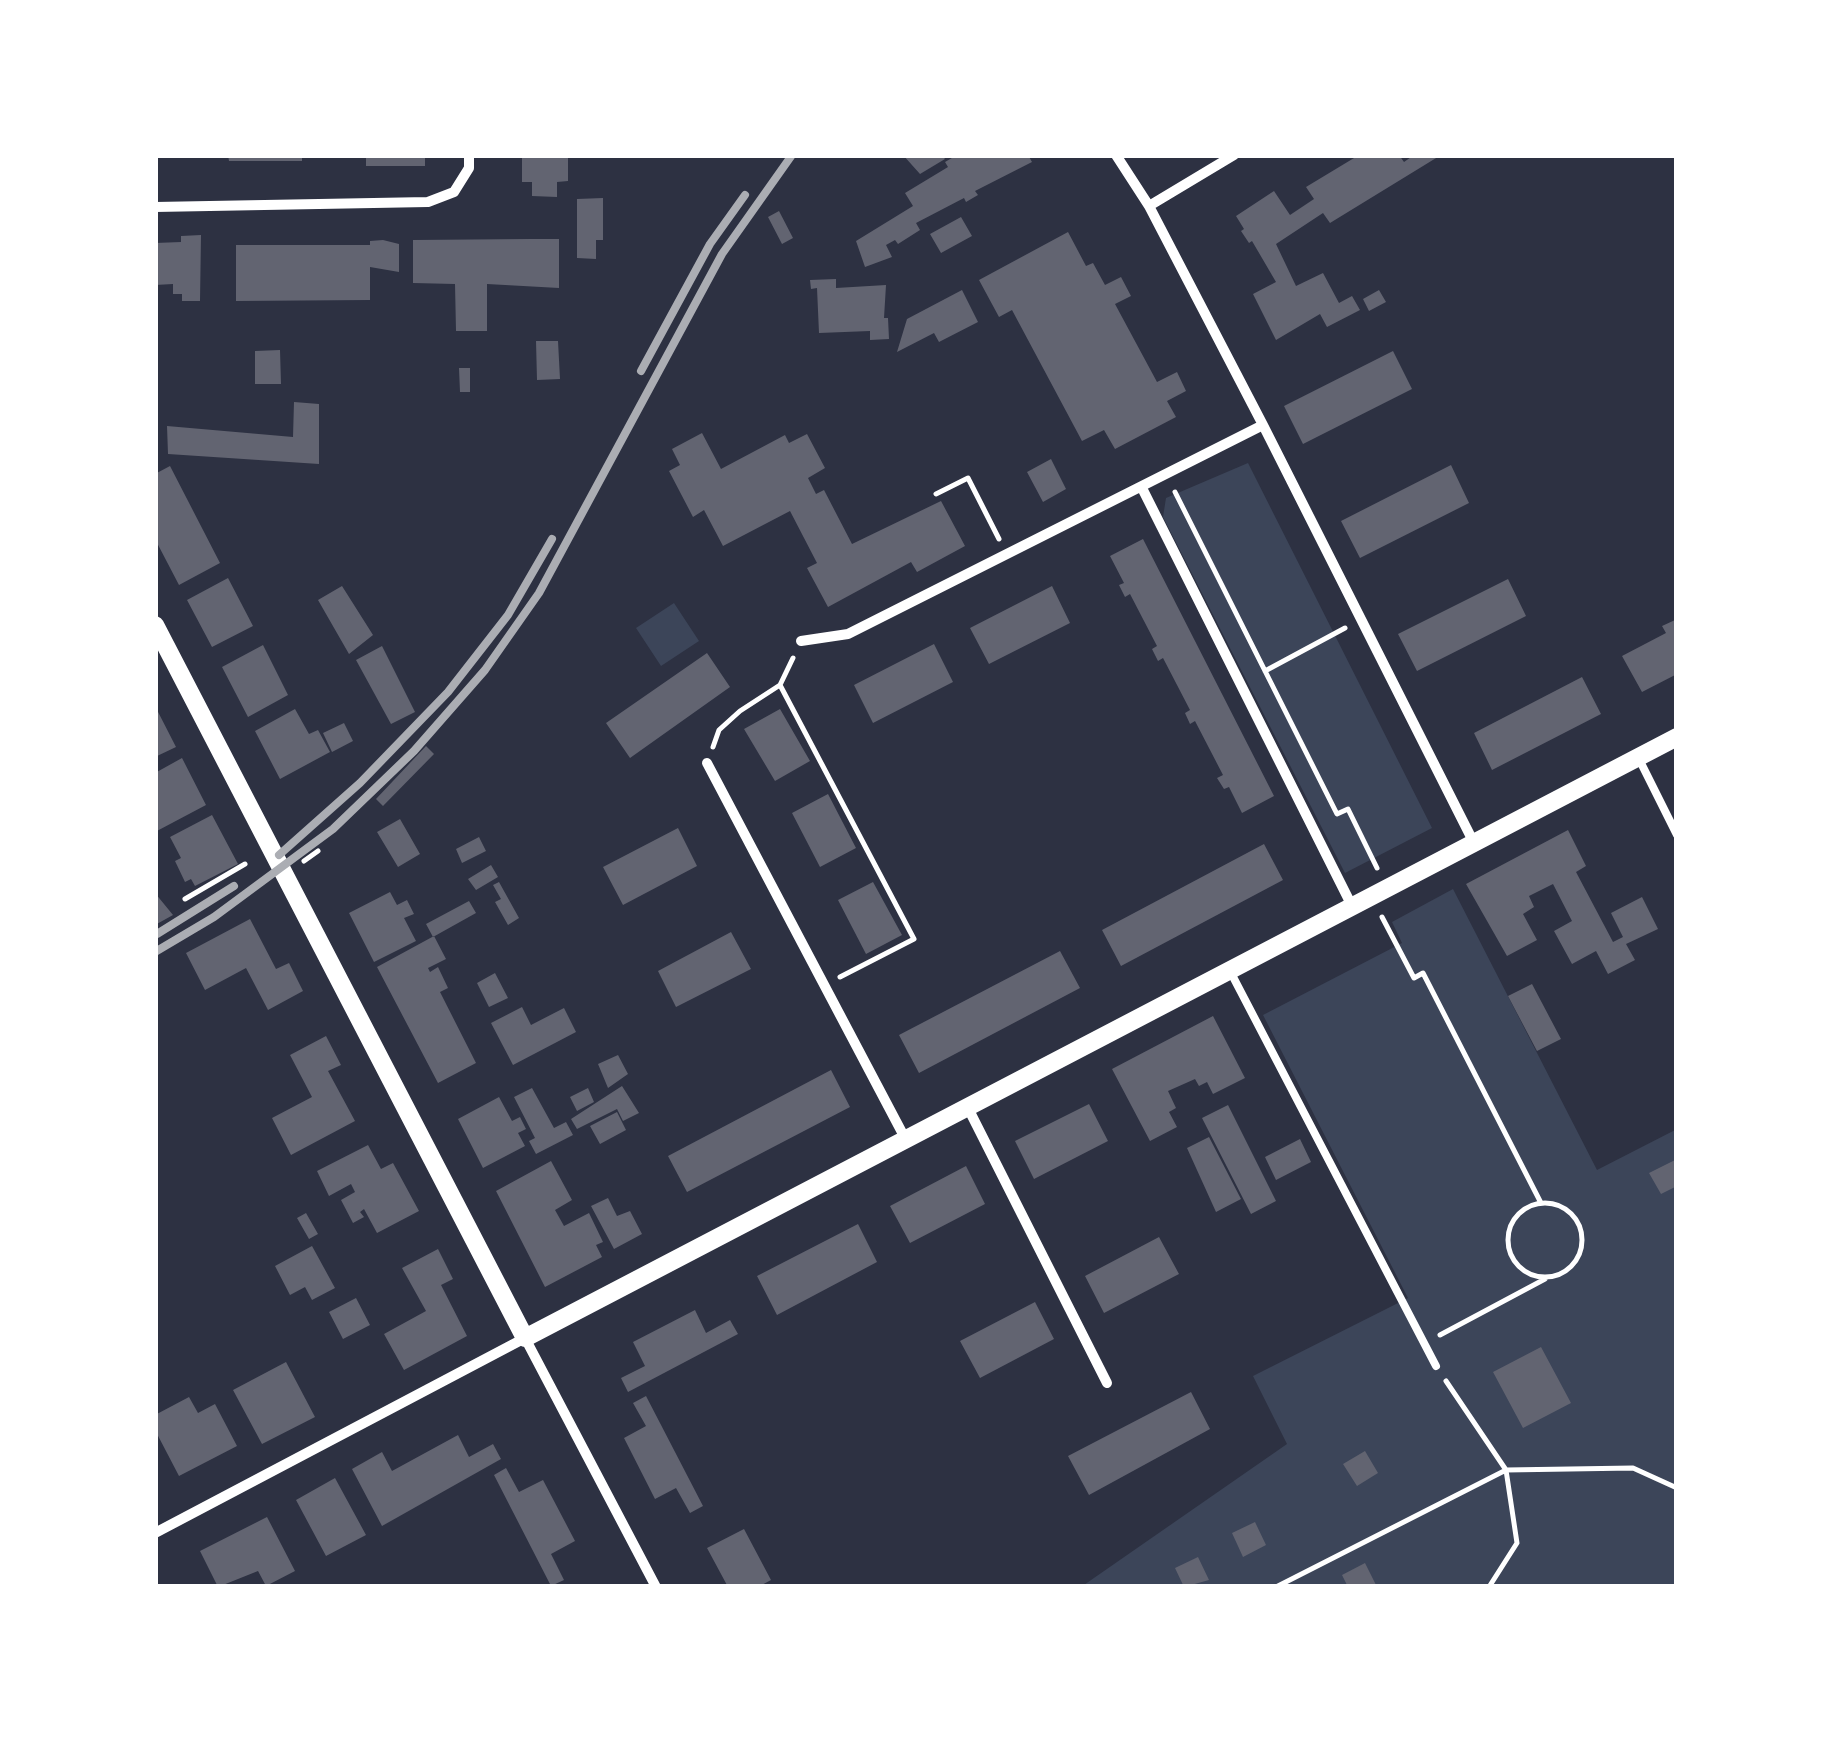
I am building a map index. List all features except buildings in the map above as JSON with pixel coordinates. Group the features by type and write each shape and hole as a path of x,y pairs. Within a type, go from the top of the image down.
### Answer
{"street":[{"path":"155,208 428,202 454,192 464,180 469,155"},
{"path":"1116,155 1149,206 1474,843"},
{"path":"1149,206 1234,155"},
{"path":"801,641 848,634 1262,426"},
{"path":"1142,488 1352,906"},
{"path":"155,624 656,1587"},
{"path":"155,1533 1677,737"},
{"path":"707,764 906,1140"},
{"path":"968,1108 1107,1382"}],"lane":[{"path":"1639,757 1677,835"},
{"path":"1230,971 1436,1366"}],"path":[{"path":"1167,476 1338,814 1348,809 1414,978 1423,973 1541,1203"},
{"path":"936,494 968,478 1007,555"},
{"path":"1266,671 1361,620"},
{"path":"707,764 719,730 780,685 801,641"},
{"path":"780,685 914,940 824,984"},
{"path":"185,899 245,864"},
{"path":"1424,1344 1572,1266 1579,1256 1582,1232 1570,1211 1541,1203 1516,1216 1507,1238 1515,1262 1524,1272 1548,1278"},
{"path":"1436,1366 1506,1470 1517,1543 1489,1587"},
{"path":"1276,1587 1506,1470 1633,1468 1677,1488"}],"shaded area":[{"path":"1248,463 1432,828 1345,873 1163,517 1166,498"},
{"path":"674,603 699,641 661,666 636,628"},
{"path":"1453,889 1597,1170 1677,1129 1677,1587 1081,1587 1287,1444 1253,1376 1408,1298 1263,1015 1402,943 1392,922"}],"railway":[{"path":"155,952 214,917 333,829 414,751 485,670 539,593 722,254 792,155"},
{"path":"641,371 710,244 745,195"},
{"path":"279,855 360,783 448,692 508,615 552,539"},
{"path":"157,934 234,886"}]}
